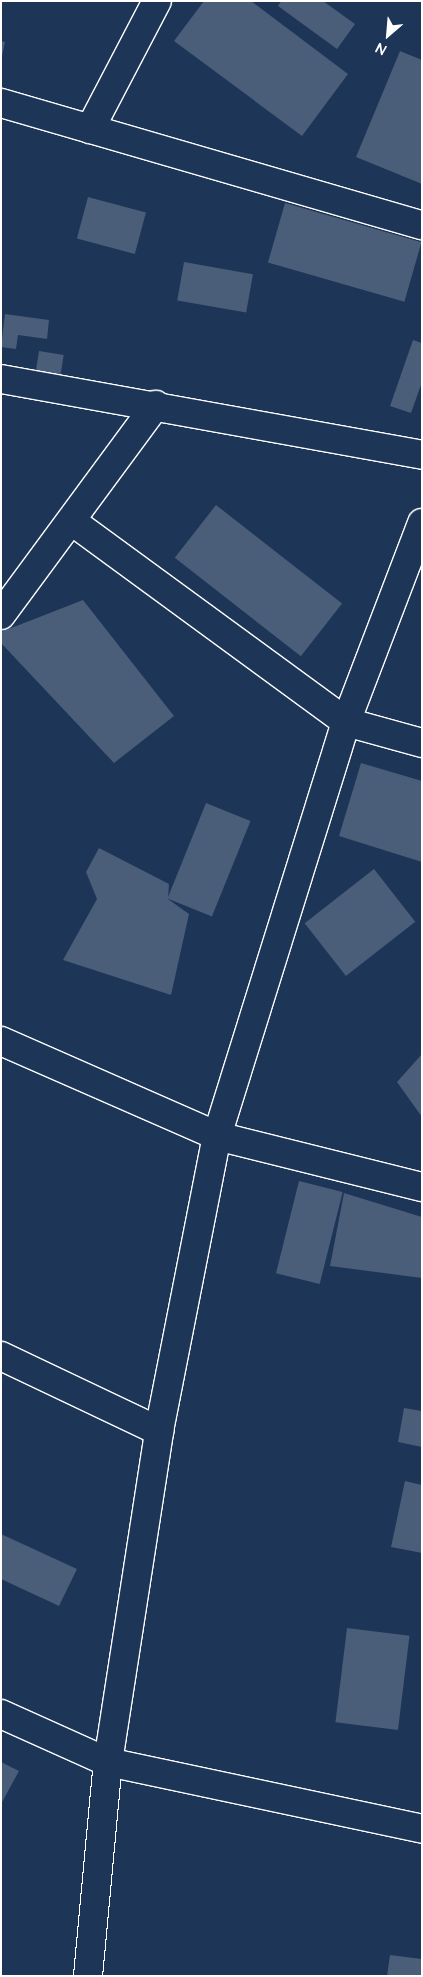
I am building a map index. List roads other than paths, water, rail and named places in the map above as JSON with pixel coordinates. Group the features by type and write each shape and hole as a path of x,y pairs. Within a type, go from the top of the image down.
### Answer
{"street":[{"path":"90,129 157,1"},
{"path":"1,103 422,225"},
{"path":"1,379 156,405 422,455"},
{"path":"1,615 74,522 156,405"},
{"path":"74,522 346,722 422,744"},
{"path":"88,1976 108,1762 159,1431 217,1136 346,722 422,522"},
{"path":"1,1041 217,1136 422,1187"},
{"path":"1,1356 159,1431"},
{"path":"1,1714 108,1762 422,1829"}]}
